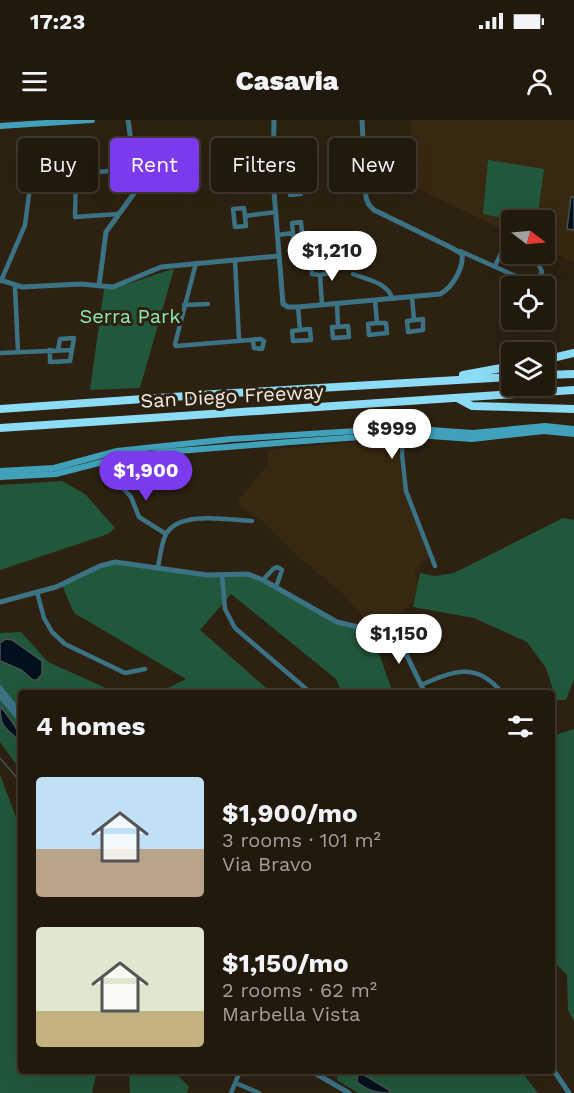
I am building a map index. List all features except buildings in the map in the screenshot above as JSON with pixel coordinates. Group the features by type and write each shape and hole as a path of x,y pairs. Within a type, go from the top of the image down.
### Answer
{"highway":[{"path":"555,357 574,353"},
{"path":"432,381 501,368"},
{"path":"555,375 574,374"},
{"name":"San Diego Freeway","path":"0,409 215,393 501,378"},
{"name":"San Diego Freeway","path":"0,428 574,390"},
{"path":"457,399 472,406 574,409"}],"main road":[{"path":"0,126 92,120"},
{"path":"0,471 68,466 107,453 231,439 403,431 460,439 545,426 574,429"},
{"path":"0,477 56,474 118,459 165,452 403,431"},
{"path":"483,436 553,431 574,434"}],"street":[{"path":"99,286 106,232 135,192 137,184 128,120"},
{"path":"274,120 274,138"},
{"path":"362,120 366,198 369,205 380,213 520,278 539,277 542,272 537,264"},
{"path":"300,174 301,194 290,195 290,186 289,175 300,174"},
{"path":"29,192 25,225 1,280 15,286 80,284 113,287 161,267 278,256"},
{"path":"76,192 75,217 117,214"},
{"path":"274,192 281,300 285,306 298,307 437,295 447,290 462,262 462,254 459,251"},
{"path":"244,208 245,216 246,226 235,227 234,209 244,208"},
{"path":"245,216 276,212"},
{"path":"302,222 303,242 293,242 292,233 292,223 302,222"},
{"path":"277,235 292,233"},
{"path":"495,266 501,253"},
{"path":"235,260 239,340"},
{"path":"313,262 330,264 330,272 320,274 312,274 313,262"},
{"path":"196,263 175,345 255,339"},
{"path":"320,274 322,305"},
{"path":"353,274 386,287 391,292 392,299"},
{"path":"15,286 18,352"},
{"path":"412,297 414,320"},
{"path":"375,300 377,323"},
{"path":"337,303 338,327"},
{"path":"184,305 208,304"},
{"path":"298,307 300,330"},
{"path":"423,319 423,330 408,332 407,321 414,320 423,319"},
{"path":"377,323 386,323 387,333 369,334 369,324 377,323"},
{"path":"310,329 311,340 292,341 292,331 300,330 310,329"},
{"path":"50,350 50,362 70,361 74,338 60,339 58,350"},
{"path":"0,353 72,350"},
{"path":"403,431 402,455 406,491 435,566"},
{"path":"116,480 131,497 139,517 166,534"},
{"path":"158,567 166,534 177,523 188,519 252,521"},
{"path":"0,602 62,585 111,562 207,575 243,573 263,580 337,622 379,632 392,638 404,650 424,690"},
{"path":"263,580 273,568 278,567 282,570 282,574 276,587"},
{"path":"222,575 225,609 232,624 239,633 307,690"},
{"path":"37,592 44,618 52,632 65,644 125,673 145,669"},
{"path":"421,685 446,674 467,671 484,676 500,690"},
{"path":"0,688 18,710"},
{"path":"0,696 18,718"},
{"path":"555,1072 569,1093"},
{"path":"231,1093 239,1074"},
{"path":"316,1074 349,1093"},
{"path":"237,1083 259,1093"}],"shaded area":[{"path":"410,120 574,120 574,263 555,254 555,210 501,210 501,229 416,188 416,138 411,138"},
{"path":"391,438 398,441 400,471 407,499 429,558 420,563 421,566 414,572 420,582 416,600 402,612 379,621 372,627 344,595 291,550 264,522 239,506 239,499 268,465 268,450"}],"green space":[{"path":"488,160 544,169 538,210 501,210 501,218 483,214"},
{"name":"Serra Park","path":"174,269 140,388 90,390 104,289"},
{"path":"62,481 85,494 115,528 108,534 0,570 0,485"},
{"path":"563,518 574,520 574,679 566,700 556,700 555,690 553,690 546,668 527,642 474,618 413,607 420,573 435,576 454,573"},
{"path":"106,563 207,575 252,575 337,622 375,631 373,637 392,690 341,690 336,679 231,594 200,630 269,690 164,690 186,679 74,613 62,585"},
{"path":"21,632 48,662 110,690 18,690 18,767 0,742 0,633"},
{"path":"574,729 574,1022 568,1010 567,975 555,963 555,735"},
{"path":"0,775 18,822 18,1074 96,1074 92,1093 0,1093"},
{"path":"129,1074 177,1074 189,1087 187,1093 130,1093"},
{"path":"338,1074 523,1074 538,1093 358,1093 337,1080"}],"water":[{"path":"571,197 574,197 574,230 567,229"},
{"path":"6,639 12,640 42,661 42,674 37,680 33,680 21,670 0,661 0,643"},
{"path":"0,706 15,726 18,739 3,725"},
{"path":"363,1074 391,1093 365,1088 357,1082 358,1075"}],"waterway":[{"path":"0,758 18,779"}]}
